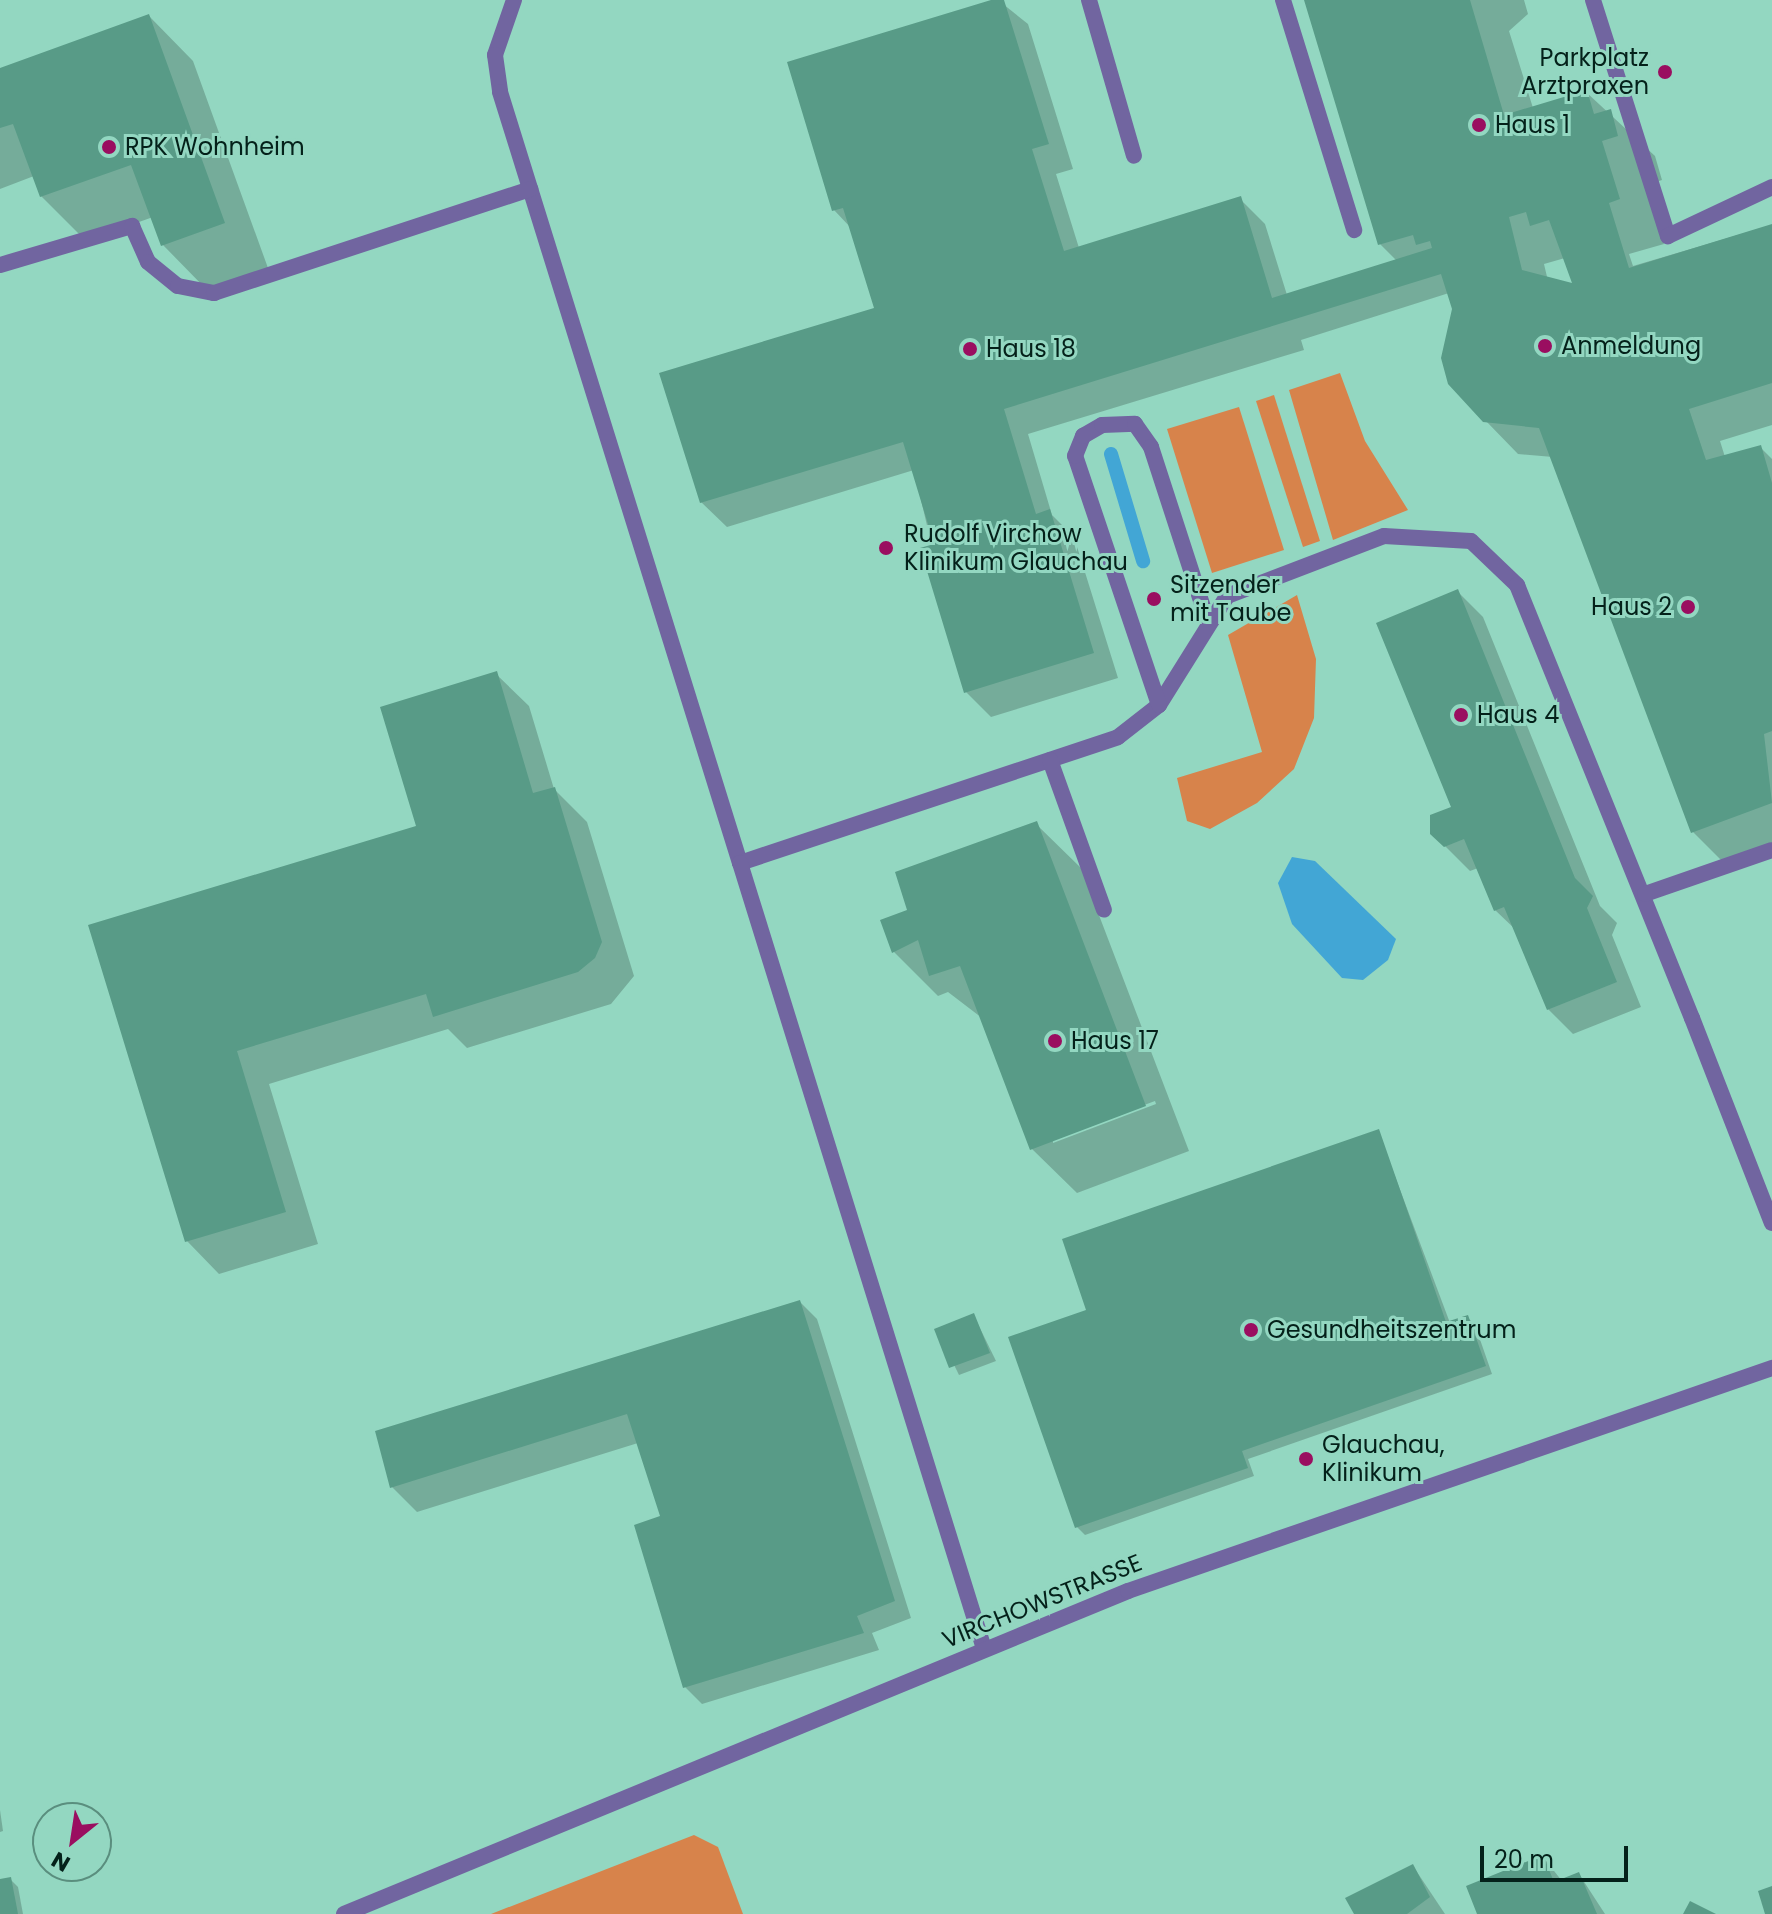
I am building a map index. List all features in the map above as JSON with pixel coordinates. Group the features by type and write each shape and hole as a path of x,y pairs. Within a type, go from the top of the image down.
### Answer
{"street":[{"path":"514,0 495,55 530,189 984,1649"},
{"path":"1089,0 1134,156"},
{"path":"1283,0 1354,230"},
{"path":"1593,0 1668,236 1772,187"},
{"path":"0,265 132,226 148,262 178,286 214,293 530,189"},
{"path":"1159,705 1075,456 1083,436 1102,425 1135,424 1151,447 1207,619"},
{"path":"740,863 1118,737 1159,705 1207,619 1227,596 1384,536 1471,541 1517,585 1645,894 1772,1223"},
{"path":"1050,760 1104,910"},
{"path":"1645,894 1772,850"},
{"name":"VIRCHOWSTRASSE","path":"344,1914 1128,1591 1772,1368"}],"shaded area":[{"path":"1340,373 1365,441 1408,510 1333,540 1289,390"},
{"path":"1274,395 1320,541 1303,547 1256,401"},
{"path":"1239,407 1284,550 1212,573 1167,429"},
{"path":"1297,595 1316,659 1314,718 1294,769 1257,803 1210,829 1187,821 1177,778 1262,752 1228,635"},
{"path":"694,1835 718,1847 743,1914 491,1914"}],"water":[{"path":"1292,857 1315,861 1396,939 1388,960 1363,980 1342,978 1292,924 1278,883"}],"building":[{"path":"991,0 1004,0 1049,144 1032,149 1064,251 1241,196 1272,298 1432,248 1430,241 1416,245 1413,235 1378,245 1304,0 1470,0 1504,115 1587,90 1594,114 1611,109 1618,136 1602,141 1620,199 1609,203 1629,268 1772,224 1772,383 1689,409 1706,460 1761,445 1772,483 1772,731 1764,734 1772,803 1691,833 1539,428 1483,422 1448,384 1441,358 1452,309 1441,274 1004,409 1036,514 1050,509 1094,653 964,693 920,548 934,544 903,442 700,503 659,373 874,308 843,208 832,211 787,62","holes":["1526,212 1530,226 1549,220 1572,283 1522,270 1509,217"]},
{"name":"RPK Wohnheim","path":"149,14 225,223 161,246 131,165 40,197 13,124 0,128 0,68"},
{"name":"Haus 4","path":"1458,589 1575,878 1593,896 1587,908 1617,982 1547,1010 1504,907 1494,911 1464,839 1444,847 1430,834 1430,815 1451,807 1376,623"},
{"path":"497,671 533,793 555,787 602,942 595,958 578,972 433,1017 426,994 237,1051 286,1212 185,1242 88,925 416,826 380,707"},
{"name":"Haus 17","path":"1037,821 1146,1106 1030,1150 960,966 929,976 918,940 892,953 880,920 907,910 895,872"},
{"name":"Gesundheitszentrum","path":"1379,1129 1446,1322 1468,1315 1486,1366 1242,1451 1248,1468 1075,1528 1008,1337 1086,1310 1062,1239"},
{"path":"800,1300 895,1601 857,1616 864,1633 683,1688 634,1525 660,1516 627,1414 390,1488 375,1431"},
{"path":"974,1313 990,1353 949,1368 934,1329"},
{"path":"1543,1855 1554,1882 1579,1872 1597,1914 1477,1914 1466,1886"},
{"path":"1413,1864 1430,1897 1407,1914 1354,1914 1345,1898"},
{"path":"11,1877 18,1914 0,1914 0,1879"},
{"path":"1772,1886 1772,1914 1765,1914 1758,1891"},
{"path":"1690,1901 1716,1914 1683,1914"}],"waterway":[{"path":"1111,454 1143,561"}],"place":[{"name":"Parkplatz Arztpraxen","path":"1665,72"},
{"name":"Haus 1","path":"1479,125"},
{"name":"RPK Wohnheim","path":"109,147"},
{"name":"Anmeldung","path":"1545,346"},
{"name":"Haus 18","path":"970,349"},
{"name":"Rudolf Virchow Klinikum Glauchau","path":"886,548"},
{"name":"Sitzender mit Taube","path":"1154,599"},
{"name":"Haus 2","path":"1688,607"},
{"name":"Haus 4","path":"1461,715"},
{"name":"Haus 17","path":"1055,1041"},
{"name":"Gesundheitszentrum","path":"1251,1330"},
{"name":"Glauchau, Klinikum","path":"1306,1459"}]}
